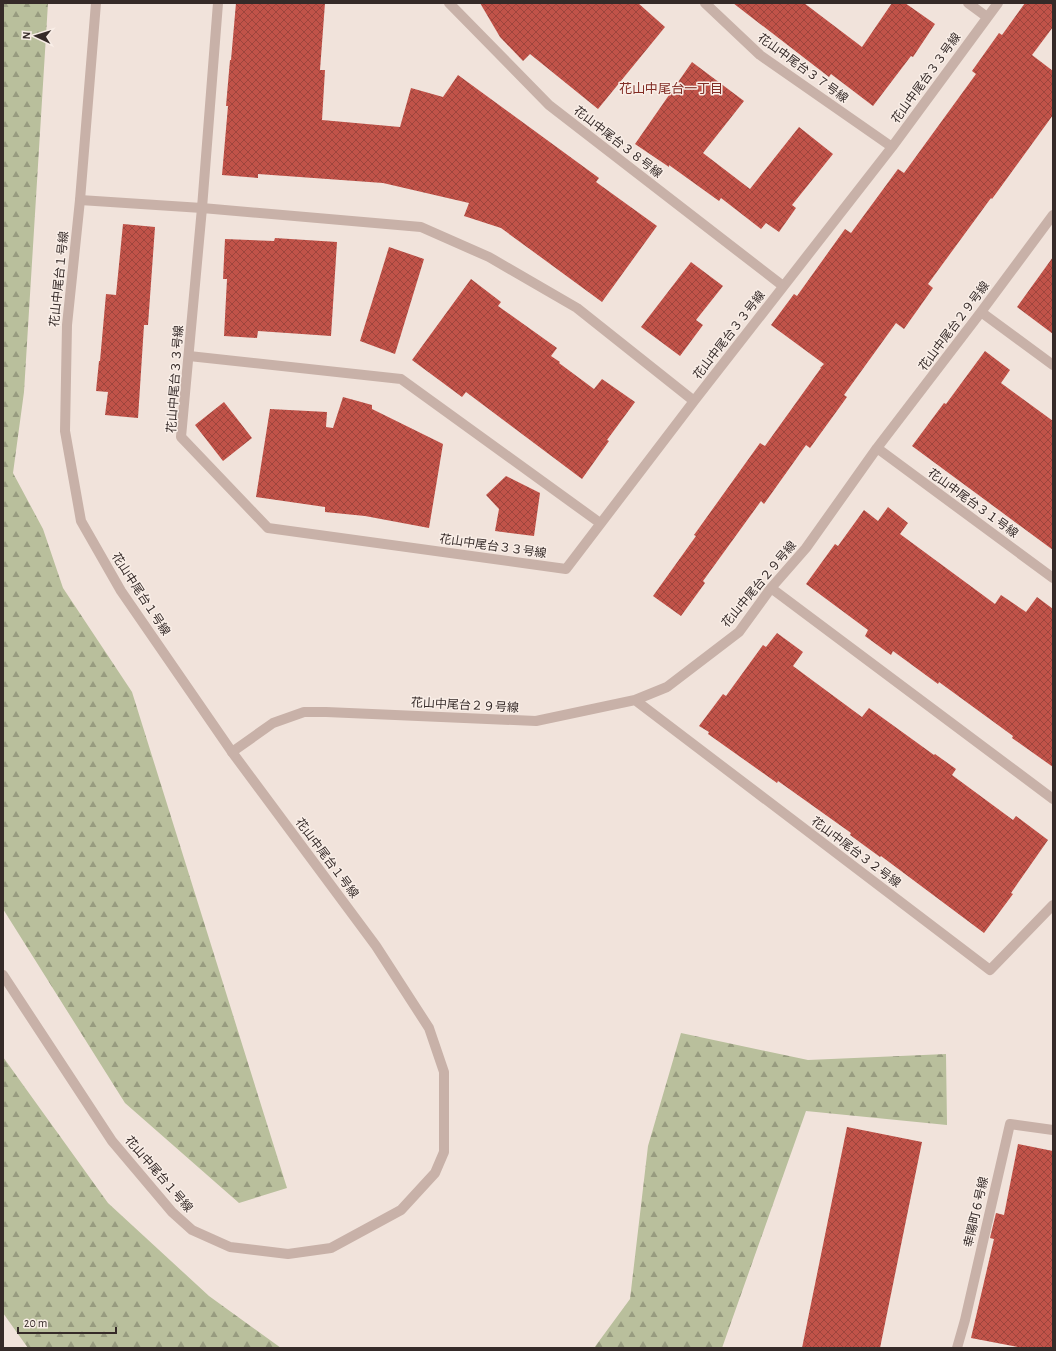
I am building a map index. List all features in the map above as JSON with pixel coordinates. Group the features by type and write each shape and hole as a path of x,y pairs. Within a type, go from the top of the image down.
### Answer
{"street":[{"name":"花山中尾台１号線","path":"3,975 112,1141 172,1212 192,1230 230,1247 288,1254 331,1248 401,1210 435,1173 444,1152 444,1072 429,1028 376,946 232,752 121,591 81,521 65,432 67,325 80,200 96,3"},
{"name":"花山中尾台３３号線","path":"218,3 182,437 268,528 566,569 694,401 892,147 998,3"},
{"name":"花山中尾台３８号線","path":"449,3 549,105 783,286"},
{"name":"花山中尾台３７号線","path":"705,3 760,55 892,147"},
{"path":"968,3 987,17"},
{"path":"80,200 202,208 421,227 489,256 577,308 694,401"},
{"name":"花山中尾台２９号線","path":"232,752 273,723 304,712 536,721 635,700 667,688 738,632 771,588 806,548 877,448 1053,215"},
{"path":"981,312 1053,365"},
{"path":"189,356 401,379 600,523"},
{"name":"花山中尾台３１号線","path":"877,448 1053,578"},
{"path":"771,588 1053,799"},
{"name":"花山中尾台３２号線","path":"635,700 990,970 1053,905"},
{"name":"幸陽町６号線","path":"957,1348 965,1320 1010,1124 1053,1130"}],"green space":[{"path":"3,3 48,3 24,392 13,473 43,529 63,588 132,692 287,1188 239,1203 125,1103 3,909"},
{"path":"681,1033 808,1060 946,1054 947,1125 806,1111 722,1348 594,1348 630,1299 648,1146"},
{"path":"3,1057 108,1203 209,1296 281,1348 28,1348 3,1313"}],"building":[{"path":"236,3 325,3 320,70 325,70 322,120 400,127 411,88 443,97 458,75 599,178 596,182 657,226 602,302 501,228 464,216 469,203 383,183 258,174 258,178 222,175 228,106 226,106"},
{"path":"480,3 638,3 665,27 598,109 530,54 523,61 500,37"},
{"path":"733,3 804,3 862,47 892,3 905,3 935,24 913,57 911,56 873,106 831,74 829,77"},
{"path":"1025,3 1053,3 1053,27 1032,55 1053,71 1053,115 928,284 933,288 904,329 896,323 844,395 847,397 810,448 806,445 764,504 761,501 703,581 705,583 681,616 653,596 696,536 694,535 760,443 765,446 824,364 771,325 794,294 797,296 845,229 851,233 898,169 904,173 976,74 972,71 999,33 1002,35"},
{"path":"692,62 744,101 703,153 750,189 799,127 833,154 792,205 796,208 779,232 766,223 761,229 721,198 719,201 669,165 669,167 635,144"},
{"path":"123,224 155,227 148,325 144,325 138,418 105,415 108,392 96,391 106,294 116,295"},
{"path":"275,238 337,242 331,336 258,331 257,338 224,336 227,279 223,279 225,239 274,241"},
{"path":"389,247 424,259 395,354 360,341"},
{"path":"1053,257 1053,334 1017,307"},
{"path":"691,262 723,286 696,320 703,325 680,356 641,327"},
{"path":"471,279 501,302 498,306 557,348 551,356 560,362 559,363 594,389 602,379 635,402 607,440 609,441 582,479 466,392 462,397 412,360"},
{"path":"985,351 1010,370 1001,383 1053,421 1053,550 912,446 944,403 946,404"},
{"path":"343,397 372,405 372,409 443,444 429,528 365,516 325,512 325,507 256,497 270,409 327,412 326,427 333,428"},
{"path":"224,402 252,438 223,461 195,425"},
{"path":"506,476 540,493 534,536 495,531 499,509 486,495"},
{"path":"888,507 908,523 900,534 995,604 1001,595 1026,612 1037,597 1053,609 1053,767 1012,738 1013,736 939,682 938,684 893,651 891,655 865,636 868,630 806,584 835,544 838,546 864,510 878,521"},
{"path":"777,633 803,652 793,666 862,717 869,708 956,769 952,775 1013,820 1016,816 1048,840 1011,893 1013,894 984,933 881,856 880,857 850,835 851,833 778,781 777,783 699,726 723,694 726,696 763,645 766,647"},
{"path":"847,1127 922,1142 880,1348 802,1348"},
{"path":"1018,1144 1053,1151 1053,1348 1023,1348 971,1338 994,1239 990,1238 996,1213 1004,1215"}],"district":[{"name":"花山中尾台一丁目","path":"671,88"}]}
